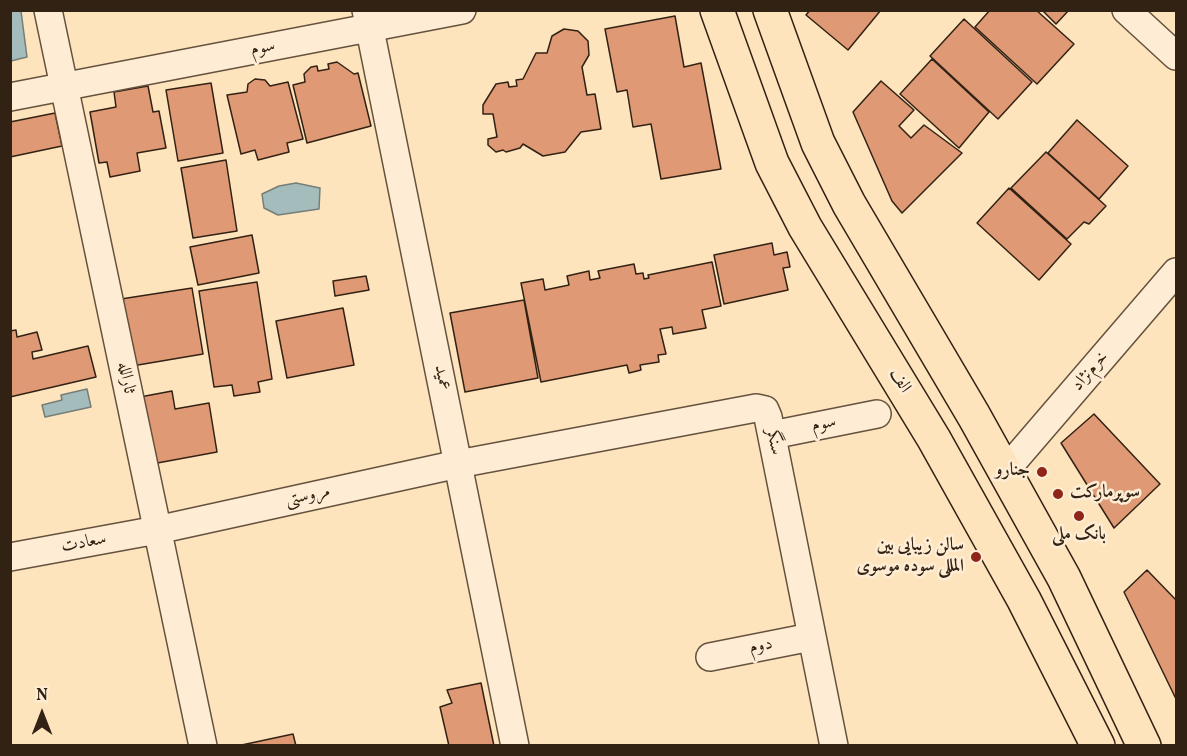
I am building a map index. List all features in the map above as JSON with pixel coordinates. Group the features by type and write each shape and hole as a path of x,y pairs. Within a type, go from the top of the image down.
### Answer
{"main road":[{"name":"الف","path":"717,10 772,163 804,227 939,449 1024,600 1098,746"},
{"path":"770,10 818,143 849,204 1005,471 1064,579 1144,746"}],"street":[{"name":"ثارالله","path":"48,10 202,746"},
{"name":"سوم","path":"10,97 368,20 462,10"},
{"path":"1126,10 1176,56"},
{"name":"عمید","path":"368,20 515,746"},
{"name":"خرم‌نژاد","path":"1005,471 1176,272"},
{"name":"سنگر","path":"458,464 756,408 765,411 772,435 834,746"},
{"name":"سوم","path":"772,435 877,414"},
{"name":"مروستی","path":"157,530 458,464"},
{"name":"سعادت","path":"10,557 157,530"},
{"name":"دوم","path":"710,657 812,638"}],"water":[{"path":"10,11 21,11 27,57 11,61"},
{"path":"296,183 320,188 319,209 278,215 264,208 262,194 279,186"},
{"path":"87,389 91,407 45,417 42,405 62,400 61,395"}],"building":[{"path":"810,10 881,10 848,50 806,15"},
{"path":"990,10 1036,10 1074,44 1037,84 975,27"},
{"path":"1042,10 1069,10 1056,24"},
{"path":"675,16 684,67 701,63 721,169 661,179 651,124 633,127 627,90 617,92 605,29"},
{"path":"964,19 1032,82 998,119 930,56"},
{"path":"564,29 578,31 588,41 589,55 582,67 587,95 595,94 601,129 581,132 565,152 543,156 523,144 520,148 496,152 488,145 488,139 497,137 493,114 483,114 483,105 496,84 508,82 509,87 517,86 516,80 523,79 536,53 547,53 552,36"},
{"path":"932,59 989,112 959,148 900,94"},
{"path":"337,62 354,74 358,73 371,126 307,143 293,85 305,82 304,74 311,67 317,66 318,71 329,69 328,64"},
{"path":"255,79 265,80 270,86 288,82 303,139 287,143 289,152 258,160 255,150 241,154 227,95 247,92 248,84"},
{"path":"881,81 914,110 899,126 911,138 924,125 962,153 902,213 892,201 853,112"},
{"path":"211,83 223,153 178,161 166,90"},
{"path":"148,86 153,112 159,111 166,148 137,153 140,171 110,177 107,162 99,163 90,112 116,107 114,92"},
{"path":"55,113 62,146 10,157 10,122"},
{"path":"1077,120 1128,166 1099,199 1048,153"},
{"path":"1046,152 1106,206 1089,224 1084,222 1067,239 1011,188"},
{"path":"226,160 237,231 193,238 181,168"},
{"path":"1009,188 1071,244 1039,280 977,223"},
{"path":"252,235 259,273 198,285 190,247"},
{"path":"772,243 774,255 787,252 790,267 783,268 788,290 724,304 714,255"},
{"path":"712,262 721,306 702,310 706,328 673,334 672,327 660,329 666,354 658,355 659,362 640,365 641,370 629,373 627,365 541,382 521,283 543,279 545,290 569,285 567,276 589,271 590,280 600,278 598,271 634,264 636,274 643,273 644,279 649,278 648,275"},
{"path":"366,276 369,290 335,296 333,281"},
{"path":"257,282 272,379 258,382 260,392 234,396 232,385 214,387 199,291"},
{"path":"192,288 203,354 132,366 121,299"},
{"path":"524,300 538,378 465,392 450,313"},
{"path":"343,308 354,365 287,378 276,321"},
{"path":"16,330 17,337 37,332 42,350 32,352 33,359 88,346 96,377 10,397 10,331"},
{"path":"172,391 175,409 209,403 217,452 152,464 140,397"},
{"path":"1094,414 1160,484 1114,528 1061,443"},
{"path":"1147,570 1176,600 1176,699 1124,592"},
{"path":"481,683 494,746 449,746 440,707 452,703 447,690"},
{"path":"293,734 296,746 237,746"}],"place":[{"name":"جنارو","path":"1042,472"},
{"name":"سوپرمارکت","path":"1058,494"},
{"name":"بانک ملی","path":"1079,516"},
{"name":"سالن زیبایی بین المللی سوده موسوی","path":"976,557"}]}
